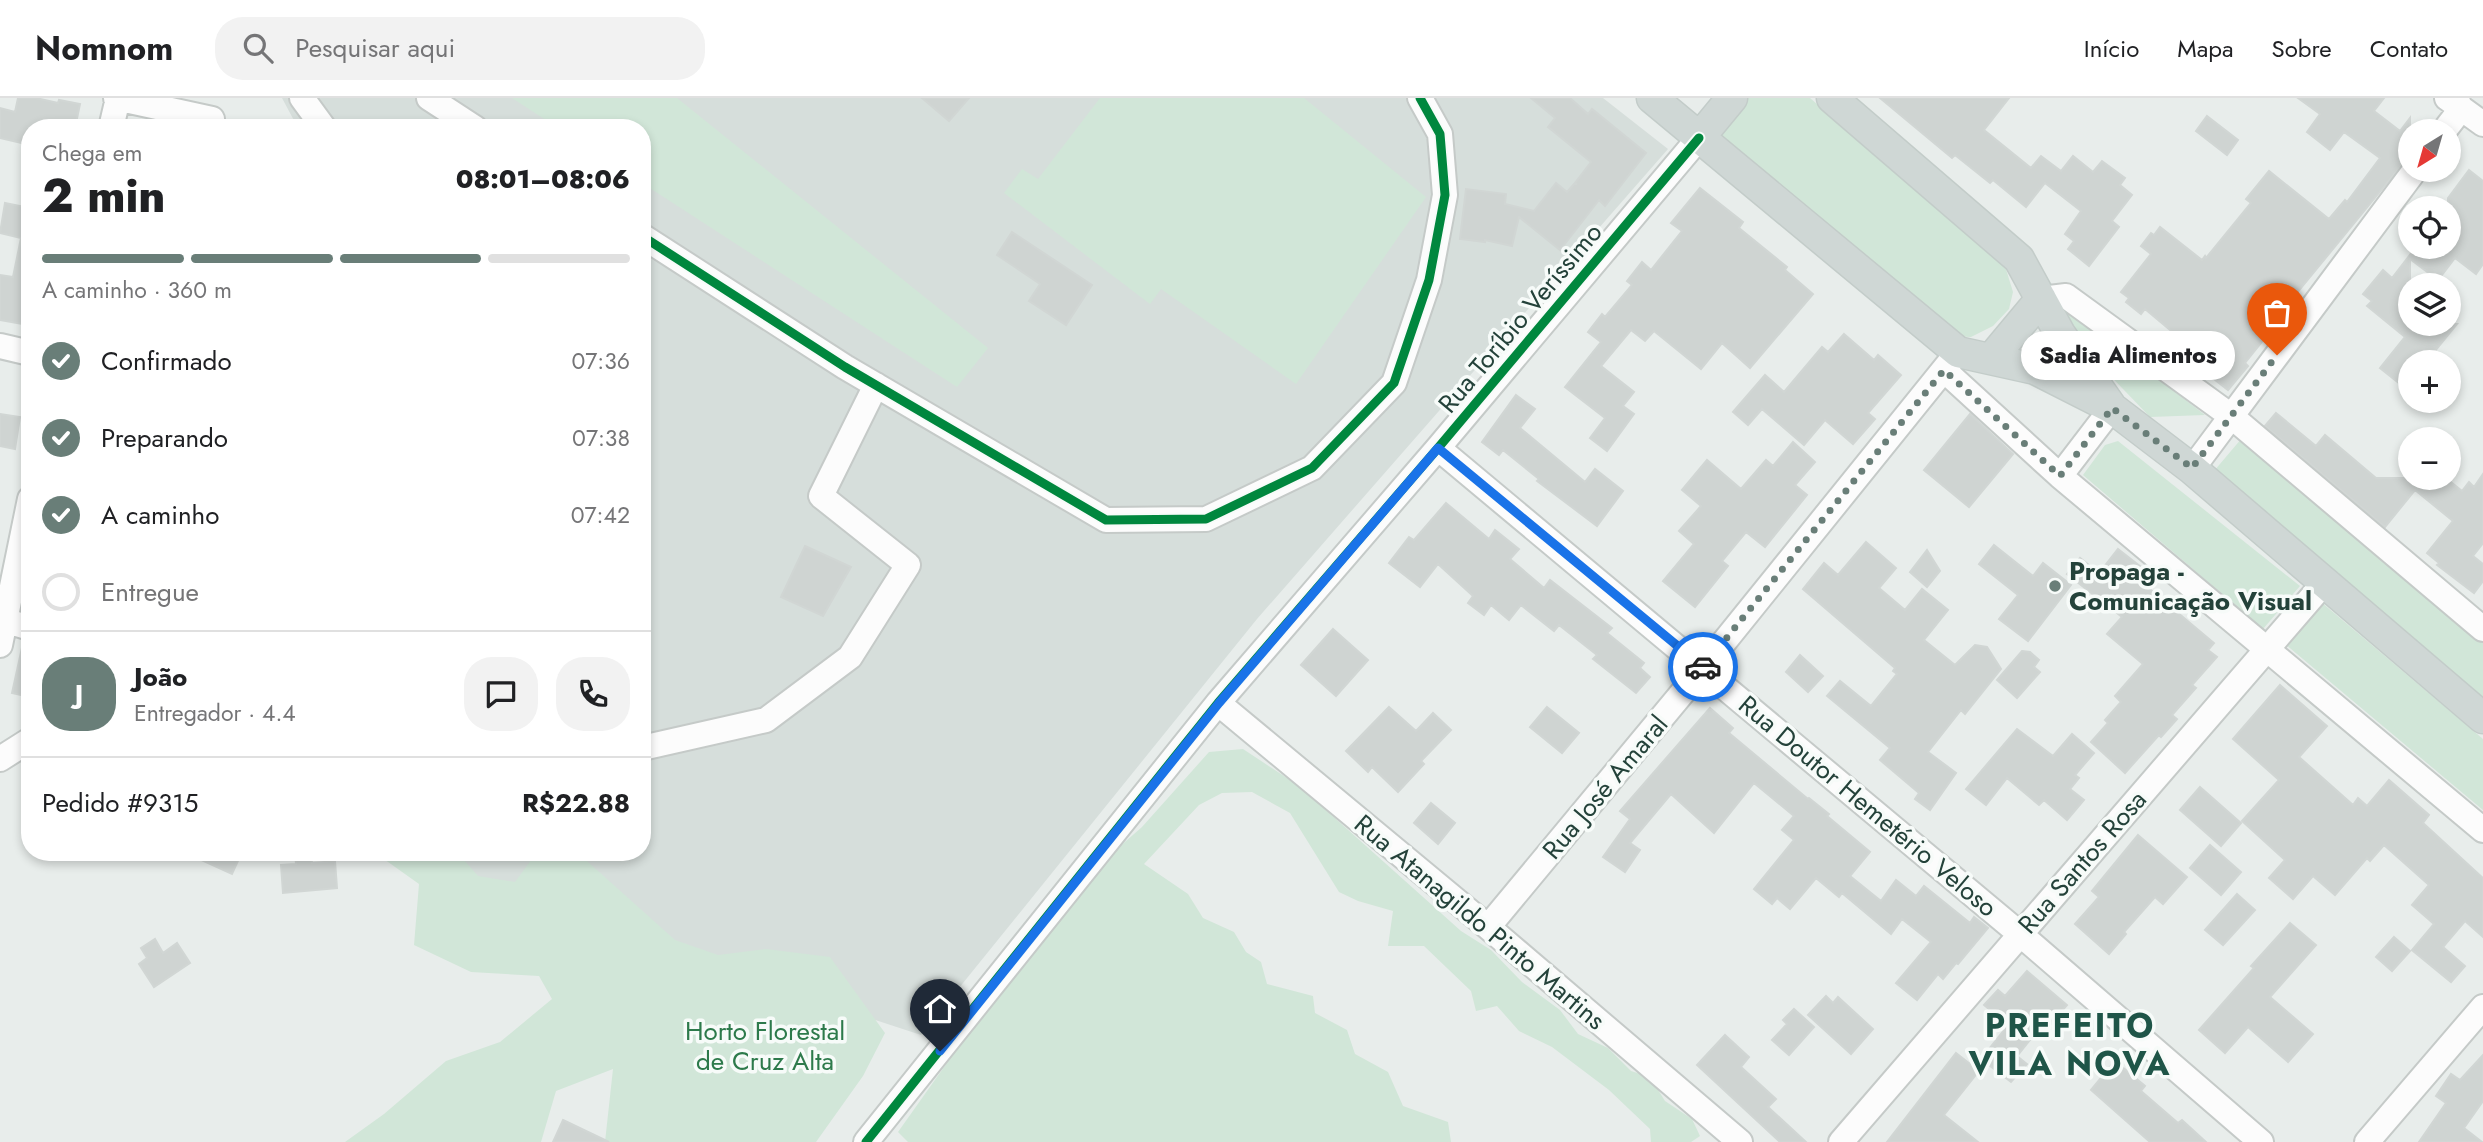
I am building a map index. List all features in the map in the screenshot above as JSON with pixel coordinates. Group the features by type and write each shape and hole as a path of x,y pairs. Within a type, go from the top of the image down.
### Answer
{"main road":[{"path":"1652,98 1951,361 1992,359 2035,369 2112,408 2192,468 2483,718"},
{"name":"Rua Toríbio Veríssimo","path":"1699,138 1732,98"},
{"path":"1832,98 2019,259 2060,334 2112,408"},
{"path":"1992,359 2041,299"}],"street":[{"path":"113,119 117,98 210,115"},
{"path":"302,98 317,119"},
{"path":"429,98 461,119"},
{"path":"651,242 876,385 1106,520 1206,519 1312,468 1394,383 1429,280 1445,195 1440,134 1420,98"},
{"path":"2449,119 2455,102 2483,124"},
{"name":"Rua Toríbio Veríssimo","path":"866,1142 1219,703 1699,138"},
{"path":"2192,468 2406,182"},
{"path":"2041,299 2066,296 2231,416 2483,629"},
{"path":"0,346 21,351"},
{"path":"1951,361 2060,476 2483,830"},
{"name":"Rua José Amaral","path":"1488,927 1703,668 1951,361"},
{"path":"651,746 766,720 850,657 908,565 821,496 876,385"},
{"path":"2060,476 2112,408"},
{"name":"Rua Doutor Hemetério Veloso","path":"1438,448 2020,934 2261,1142"},
{"path":"0,645 2,620 21,538"},
{"name":"Rua Santos Rosa","path":"1841,1142 2325,582"},
{"path":"2,620 21,625"},
{"name":"Rua Atanagildo Pinto Martins","path":"1219,703 1740,1142"},
{"path":"0,759 21,746"},
{"path":"2367,1142 2483,1007"}],"shaded area":[{"path":"282,98 1603,98 1668,149 1257,619 921,1035 391,861 651,861 651,119 293,119"}],"green space":[{"path":"512,98 677,98 988,348 957,387 651,189 651,119 544,119"},
{"path":"1100,98 1304,98 1426,197 1296,384 1161,289 1150,304 1004,193 1022,169 1038,179"},
{"path":"1744,98 1810,98 2005,266 2013,292 2009,309 1993,326 1971,337 1948,336 1713,137"},
{"path":"2071,312 2205,415 2150,417 2097,362 2062,314"},
{"path":"2242,438 2483,643 2483,697 2214,471"},
{"path":"2118,441 2300,586 2263,629 2083,475 2105,445"},
{"path":"2321,602 2483,739 2483,810 2285,644"},
{"path":"1243,749 1299,786 1461,931 1491,950 1522,982 1560,1010 1578,1034 1608,1048 1631,1071 1650,1077 1665,1101 1692,1119 1700,1136 1691,1142 1651,1142 1650,1129 1609,1090 1552,1047 1519,1031 1497,1006 1476,1011 1471,991 1424,946 1388,946 1393,911 1358,901 1339,892 1290,813 1252,792 1222,793 1199,805 1144,864 1188,894 1203,918 1234,932 1246,952 1261,962 1267,984 1313,996 1315,1013 1347,1030 1355,1054 1388,1072 1403,1106 1448,1122 1451,1142 908,1142 898,1132 954,1053 957,1032 1102,862 1142,827 1209,752"},
{"name":"Horto Florestal de Cruz Alta","path":"387,861 465,861 478,876 515,882 530,861 587,861 675,940 718,955 766,949 830,957 885,1033 863,1076 816,1142 605,1142 613,1069 556,1091 541,1142 345,1142 384,1114 446,1061 500,1042 552,999 539,976 471,972 414,945 419,884"}],"building":[{"path":"18,98 80,104 77,119 21,119 21,143 0,138 0,108 15,112"},
{"path":"922,98 969,98 949,121"},
{"path":"1531,98 1570,98 1588,114 1592,109 1646,153 1605,206 1599,200 1560,250 1519,217 1512,246 1485,240 1460,239 1466,189 1506,194 1505,204 1534,211 1556,183 1567,192 1577,184 1575,183 1591,162 1548,127 1555,118"},
{"path":"1880,98 2009,98 1984,130 2031,168 2041,156 2061,171 2073,156 2093,172 2102,161 2125,178 2120,185 2132,195 2112,221 2119,227 2089,266 2068,249 2074,241 2065,234 2081,211 2045,183 2026,207 1993,180 1990,183 1955,155 1952,158"},
{"path":"2298,98 2384,98 2374,111 2398,129 2398,170 2278,316 2281,318 2245,363 2248,366 2228,390 2181,353 2188,345 2145,309 2141,314 2126,302 2129,298 2121,292 2151,254 2141,246 2151,233 2154,235 2160,227 2202,260 2205,256 2206,258 2251,203 2246,199 2269,171 2329,219 2345,200 2347,202 2380,158 2344,132 2330,150 2307,132 2320,114"},
{"path":"2207,116 2238,140 2227,155 2196,131"},
{"path":"2469,170 2483,181 2483,264 2476,274 2456,259 2461,259 2461,196 2450,196"},
{"path":"1700,188 1743,222 1739,228 1787,267 1785,270 1813,294 1750,368 1722,343 1701,369 1654,331 1645,341 1631,330 1601,366 1634,392 1623,406 1634,414 1607,451 1590,438 1605,418 1565,387 1601,342 1588,332 1602,314 1605,317 1632,285 1627,281 1642,262 1651,270 1682,231 1671,223"},
{"path":"5,203 21,206 21,238 0,233"},
{"path":"1012,232 1092,285 1066,325 1029,301 1040,284 997,255"},
{"path":"21,238 21,324 0,320 0,275 13,277"},
{"path":"2407,259 2410,259 2410,273 2398,273 2398,331 2367,306 2372,301 2363,294 2383,270 2392,278"},
{"path":"2410,259 2454,259 2443,273 2429,273"},
{"path":"1844,334 1874,360 1878,355 1901,375 1868,413 1875,419 1853,444 1825,420 1804,445 1762,409 1748,425 1733,412 1765,375 1784,392 1822,347 1828,352"},
{"path":"2447,336 2436,350 2398,350 2398,382 2380,368 2405,337"},
{"path":"1516,395 1535,409 1520,428 1585,482 1595,469 1623,491 1597,526 1537,481 1539,479 1503,450 1499,455 1482,442"},
{"path":"2276,413 2316,446 2325,435 2376,478 2398,478 2398,490 2415,490 2385,527 2265,426"},
{"path":"0,414 20,417 15,449 0,446"},
{"path":"1970,414 2013,454 1969,507 1924,470"},
{"path":"1793,442 1815,462 1795,485 1807,495 1765,547 1746,532 1722,561 1728,566 1695,607 1663,581 1694,544 1679,531 1701,506 1682,490 1707,460 1741,489 1766,460 1773,466"},
{"path":"2483,474 2483,543 2473,556 2483,564 2483,581 2474,593 2437,565 2439,563 2427,553 2453,521 2415,490 2462,491 2469,482 2474,487"},
{"path":"1446,503 1489,539 1495,530 1519,549 1510,559 1544,588 1550,580 1612,628 1607,633 1644,663 1640,668 1650,677 1636,693 1593,659 1597,655 1559,625 1554,631 1521,605 1509,620 1491,605 1484,615 1468,603 1473,596 1438,564 1420,587 1389,563 1409,537 1414,540"},
{"path":"1866,542 1896,568 1879,588 1905,610 1922,589 1948,610 1924,640 1955,665 1975,645 1987,647 2001,669 1965,714 1961,710 1928,752 1956,773 1930,810 1915,799 1919,793 1880,760 1890,748 1827,696 1840,681 1871,706 1897,674 1893,671 1895,668 1803,589 1824,563 1838,575"},
{"path":"1994,545 2033,576 2043,563 2071,585 2028,641 1999,619 2018,595 1979,564"},
{"path":"805,546 851,567 823,616 781,597"},
{"path":"2118,549 2141,567 2134,576 2214,643 2208,650 2217,657 2192,685 2196,688 2172,715 2177,719 2125,773 2091,742 2108,723 2105,720 2121,702 2115,696 2143,664 2107,634 2122,617 2067,574 2080,558 2099,573"},
{"path":"1927,550 1940,571 1927,587 1910,572"},
{"path":"1333,629 1368,660 1336,696 1301,665"},
{"path":"2022,651 2030,652 2039,660 2034,667 2040,672 2017,698 1997,680"},
{"path":"21,652 21,695 12,693"},
{"path":"1800,655 1823,676 1808,692 1786,672"},
{"path":"2280,685 2327,726 2299,757 2353,805 2358,798 2367,806 2389,780 2429,815 2423,823 2483,878 2483,937 2465,921 2443,947 2465,966 2451,982 2412,950 2434,924 2412,905 2429,885 2384,845 2370,861 2367,858 2335,895 2313,876 2293,899 2269,878 2285,860 2242,821 2279,780 2233,739"},
{"path":"1389,707 1416,731 1433,713 1451,730 1421,761 1424,764 1398,792 1372,767 1368,772 1346,751"},
{"path":"1547,707 1579,733 1562,753 1530,727"},
{"path":"1710,708 1733,728 1729,733 1829,814 1827,816 1870,852 1850,876 1881,901 1896,880 1916,896 1924,886 1970,923 1974,917 1988,928 1958,964 1956,963 1943,979 1938,974 1917,1000 1896,983 1931,942 1902,919 1891,934 1842,893 1839,897 1816,878 1790,909 1777,898 1772,904 1754,889 1794,840 1782,830 1794,816 1754,783 1714,833 1671,794 1630,843 1640,850 1625,872 1603,857 1630,819 1620,811"},
{"path":"2017,729 2053,756 2072,734 2094,753 2075,775 2079,778 2070,789 2084,800 2067,820 2044,800 2039,805 2007,778 1986,805 1966,789"},
{"path":"2200,787 2241,823 2221,846 2180,810"},
{"path":"1431,803 1455,823 1438,844 1414,823"},
{"path":"2138,835 2187,877 2163,904 2155,897 2124,932 2126,934 2109,954 2075,924 2099,897 2092,891"},
{"path":"2210,845 2241,872 2221,895 2190,868"},
{"path":"204,861 238,861 232,874"},
{"path":"296,861 335,861 337,888 283,893 281,865 296,864"},
{"path":"2237,894 2255,910 2223,945 2205,930"},
{"path":"2290,923 2316,945 2270,997 2313,1034 2288,1062 2248,1027 2225,1053 2199,1030"},
{"path":"2394,937 2410,951 2392,971 2376,957"},
{"path":"155,939 163,953 177,943 190,963 154,987 139,964 147,958 141,948"},
{"path":"2027,971 2067,1005 2042,1034 2038,1030 2017,1056 2027,1064 2011,1082 1981,1059 2008,1025 1984,1005 1998,990 2005,996"},
{"path":"1826,996 1833,1003 1838,997 1873,1029 1851,1054 1808,1015"},
{"path":"1794,1009 1814,1027 1789,1055 1772,1040 1787,1024 1783,1020"},
{"path":"1725,1035 1749,1057 1741,1067 1776,1099 1768,1107 1806,1142 1780,1142 1697,1065"},
{"path":"1956,1053 1979,1071 1944,1115 1978,1142 1887,1142"},
{"path":"2483,1055 2483,1101 2464,1128 2482,1142 2419,1142 2446,1103 2436,1096 2451,1074 2460,1080"},
{"path":"2115,1061 2145,1086 2141,1091 2178,1123 2182,1120 2206,1142 2150,1142 2091,1090"},
{"path":"563,1120 609,1142 553,1142"}],"cycle path":[{"path":"651,242 845,367 1106,520 1206,519 1312,468 1394,383 1429,280 1445,195 1440,134 1420,98"},
{"path":"866,1142 1218,703 1438,448 1699,138"}],"way so far":[{"path":"1703,667 1944,370 2060,476 2112,408 2192,468 2277,355"}],"place":[{"name":"Sadia Alimentos","path":"2277,355"},
{"name":"Propaga - Comunicação Visual","path":"2055,586"}],"district":[{"name":"PREFEITO VILA NOVA","path":"2070,1044"}],"route":[{"path":"940,1051 1219,703 1438,448 1703,667"}]}
